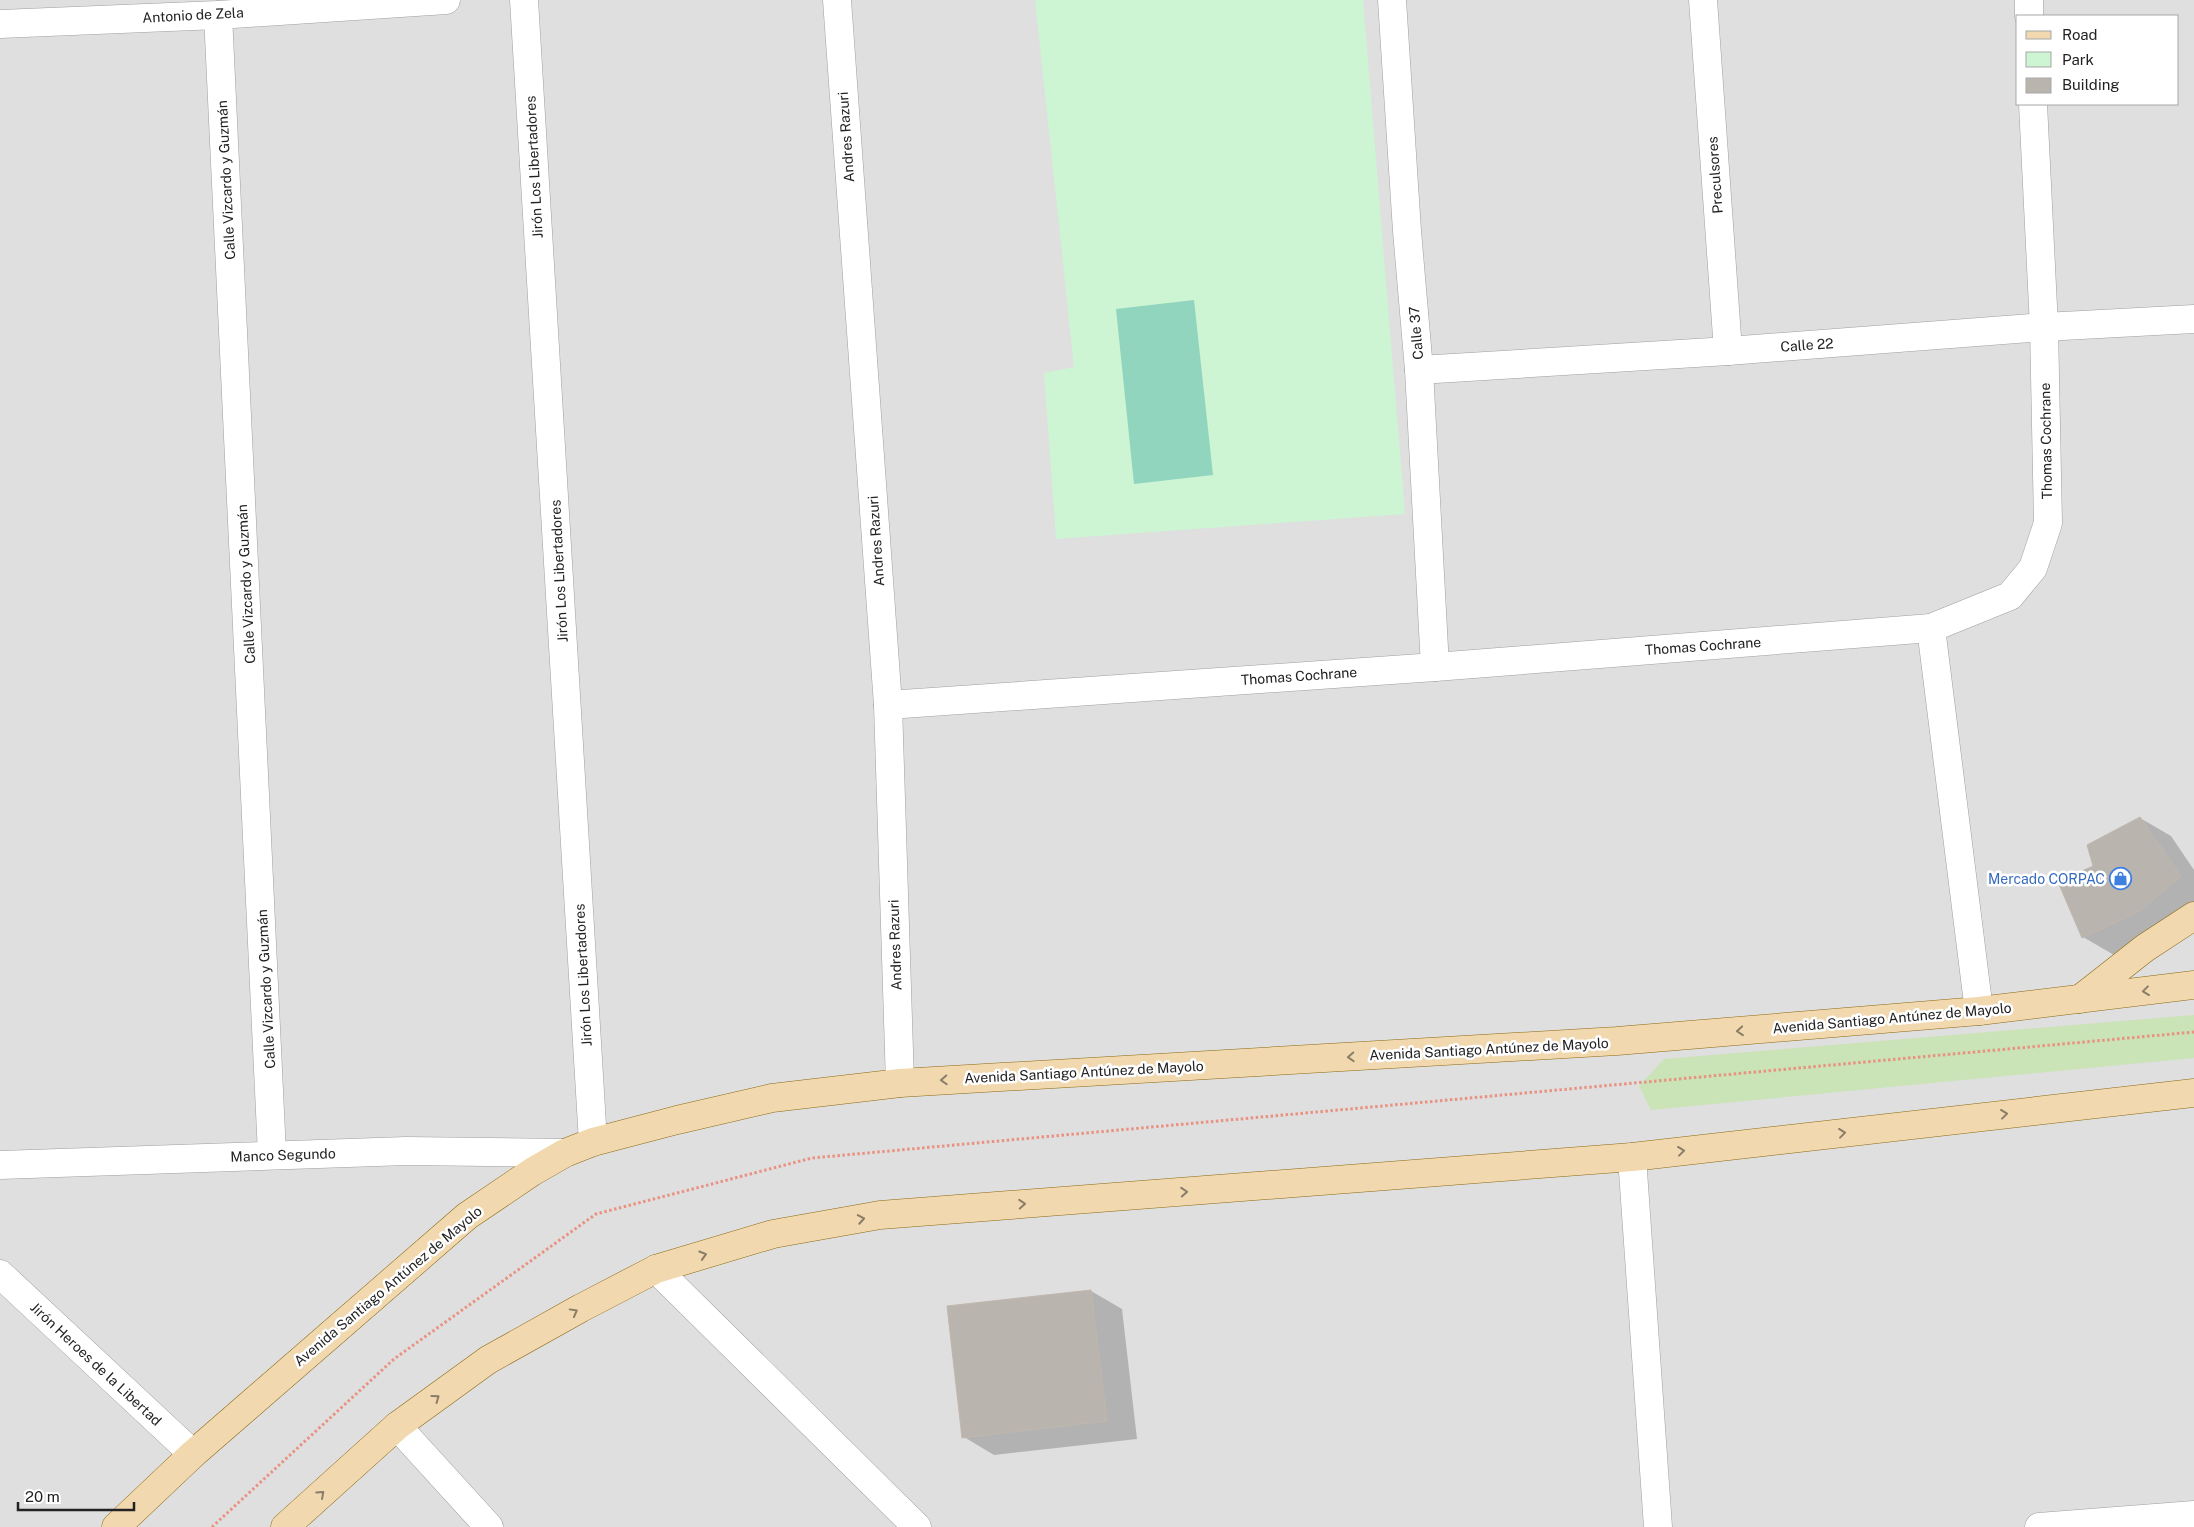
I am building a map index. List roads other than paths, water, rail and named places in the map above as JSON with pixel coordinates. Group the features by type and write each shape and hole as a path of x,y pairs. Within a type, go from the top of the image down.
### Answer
{"main road":[{"path":"2080,999 2145,948 2194,916"},
{"name":"Avenida Santiago Antúnez de Mayolo","path":"116,1527 193,1454 467,1216 532,1172 565,1153 593,1142 677,1120 772,1098 900,1083 1617,1041 1979,1012 2194,984"},
{"path":"285,1527 397,1426 488,1360 581,1308 656,1270 774,1234 880,1216 1632,1157 2187,1095"}],"street":[{"name":"Antonio de Zela","path":"0,24 218,15 446,0"},
{"name":"Jirón Los Libertadores","path":"524,0 593,1142"},
{"name":"Andres Razuri","path":"836,0 888,705 900,1083"},
{"name":"Calle 37","path":"1392,0 1407,231 1419,370 1436,667"},
{"name":"Preculsores","path":"1703,0 1728,351"},
{"path":"2028,0 2029,15"},
{"name":"Calle Vizcardo y Guzmán","path":"218,15 272,1154"},
{"name":"Thomas Cochrane","path":"888,705 1436,667 1931,628 2010,596 2033,568 2048,523 2044,327 2033,105"},
{"name":"Calle 22","path":"1419,370 1728,351 2044,327 2194,319"},
{"path":"1931,628 1979,1012"},
{"name":"Manco Segundo","path":"0,1165 272,1154 406,1151 565,1153"},
{"path":"1632,1157 1658,1527"},
{"path":"656,1270 917,1527"},
{"name":"Jirón Heroes de la Libertad","path":"0,1274 193,1454"},
{"path":"397,1426 489,1527"},
{"path":"2039,1527 2194,1515"}],"place":[{"name":"Mercado CORPAC","path":"2121,879"}]}
